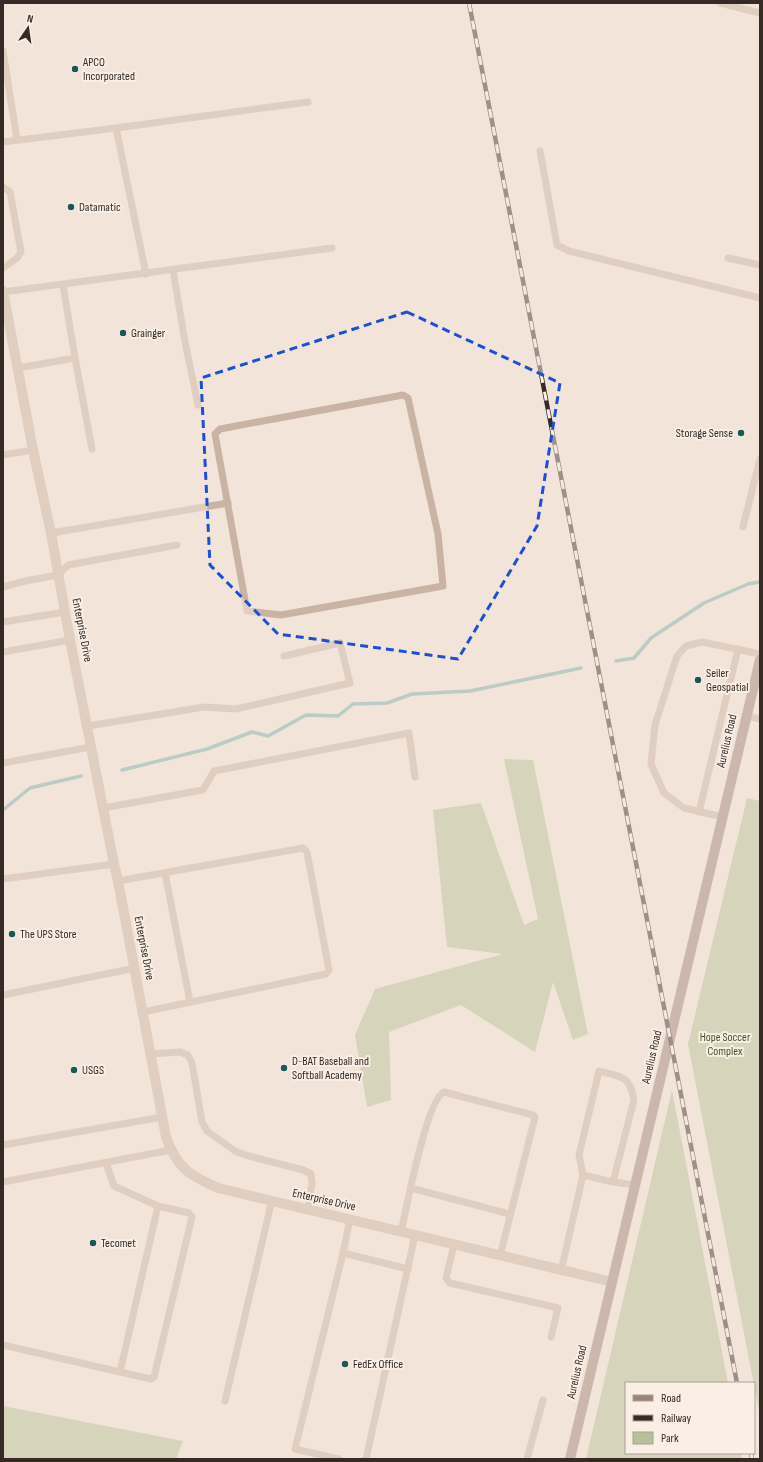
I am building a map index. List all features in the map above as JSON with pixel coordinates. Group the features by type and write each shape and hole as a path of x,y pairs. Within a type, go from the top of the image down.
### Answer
{"street":[{"name":"Enterprise Drive","path":"3,292 135,968 162,1117 166,1137 171,1150 180,1164 195,1178 218,1188 612,1282"},
{"name":"Aurelius Road","path":"570,1459 760,660"}],"lane":[{"path":"720,3 757,12 756,3"},
{"path":"3,51 17,139"},
{"path":"3,142 308,102"},
{"path":"116,128 146,274"},
{"path":"540,151 558,245 569,252 760,298"},
{"path":"3,187 10,192 21,252 17,258 3,268"},
{"path":"3,292 332,248"},
{"path":"728,258 760,265"},
{"path":"173,270 185,342 198,405"},
{"path":"63,285 92,450"},
{"path":"18,368 75,358"},
{"path":"403,395 406,396 408,398 438,534 443,586 281,615 247,611 228,503 216,434 220,429 403,395"},
{"path":"3,455 33,450"},
{"path":"742,527 760,459"},
{"path":"51,533 228,503"},
{"path":"3,587 58,575 68,565 177,545"},
{"path":"3,622 65,612"},
{"path":"3,652 70,640"},
{"path":"723,817 684,808 664,793 651,764 655,725 677,656 686,646 702,642 760,654"},
{"path":"88,726 204,707 236,709 350,683 340,643 284,656"},
{"path":"699,812 738,649"},
{"path":"747,716 760,719"},
{"path":"103,808 203,790 214,771 409,733 415,777"},
{"path":"3,762 91,747"},
{"path":"118,881 303,848 307,852 309,860 329,970 326,974 143,1012"},
{"path":"3,879 114,864"},
{"path":"165,873 190,1002"},
{"path":"3,995 135,968"},
{"path":"151,1054 180,1052 188,1055 192,1063 202,1122 207,1131 235,1151 303,1170 311,1174 312,1184 308,1209"},
{"path":"561,1271 583,1175 579,1155 599,1071 624,1078 632,1088 634,1100 613,1182"},
{"path":"401,1232 425,1128 440,1094 444,1092 534,1116 500,1256"},
{"path":"3,1145 162,1117"},
{"path":"3,1182 171,1150"},
{"path":"3,1345 151,1379 154,1377 192,1217 189,1213 158,1206 114,1186 106,1163"},
{"path":"583,1175 613,1182 635,1185"},
{"path":"411,1188 510,1214"},
{"path":"226,1401 272,1200"},
{"path":"120,1372 158,1206"},
{"path":"339,1459 294,1449 343,1253 350,1219"},
{"path":"366,1459 415,1235"},
{"path":"454,1245 446,1278 447,1280 450,1282 558,1308 551,1337"},
{"path":"343,1253 408,1269"},
{"path":"527,1459 543,1400"}],"highlighted area":[{"path":"407,312 560,383 537,526 458,659 278,634 210,565 201,378"}],"green space":[{"path":"504,759 533,760 588,1034 573,1040 553,982 535,1052 461,1005 389,1032 391,1100 367,1107 355,1035 375,989 503,954 447,947 433,810 481,803 524,925 538,919"},
{"name":"Hope Soccer Complex","path":"747,798 760,801 760,1416 755,1382 753,1382 688,1044"},
{"path":"672,1090 728,1382 625,1382 625,1454 741,1454 742,1459 586,1459"},
{"path":"3,1406 183,1441 176,1459 3,1459"}],"waterway":[{"path":"616,661 634,658 651,638 704,603 748,584 759,582"},
{"path":"122,770 207,749 252,732 268,736 306,715 338,716 353,704 387,703 412,694 470,691 581,668"},
{"path":"3,810 30,788 81,776"}],"railway":[{"path":"469,3 737,1382"},
{"path":"751,1454 752,1459"}],"place":[{"name":"APCO Incorporated","path":"75,69"},
{"name":"Datamatic","path":"71,207"},
{"name":"Grainger","path":"123,333"},
{"name":"Storage Sense","path":"741,433"},
{"name":"Seiler Geospatial","path":"698,680"},
{"name":"The UPS Store","path":"12,934"},
{"name":"D-BAT Baseball and Softball Academy","path":"284,1068"},
{"name":"USGS","path":"74,1070"},
{"name":"Tecomet","path":"93,1243"},
{"name":"FedEx Office","path":"345,1364"}]}
